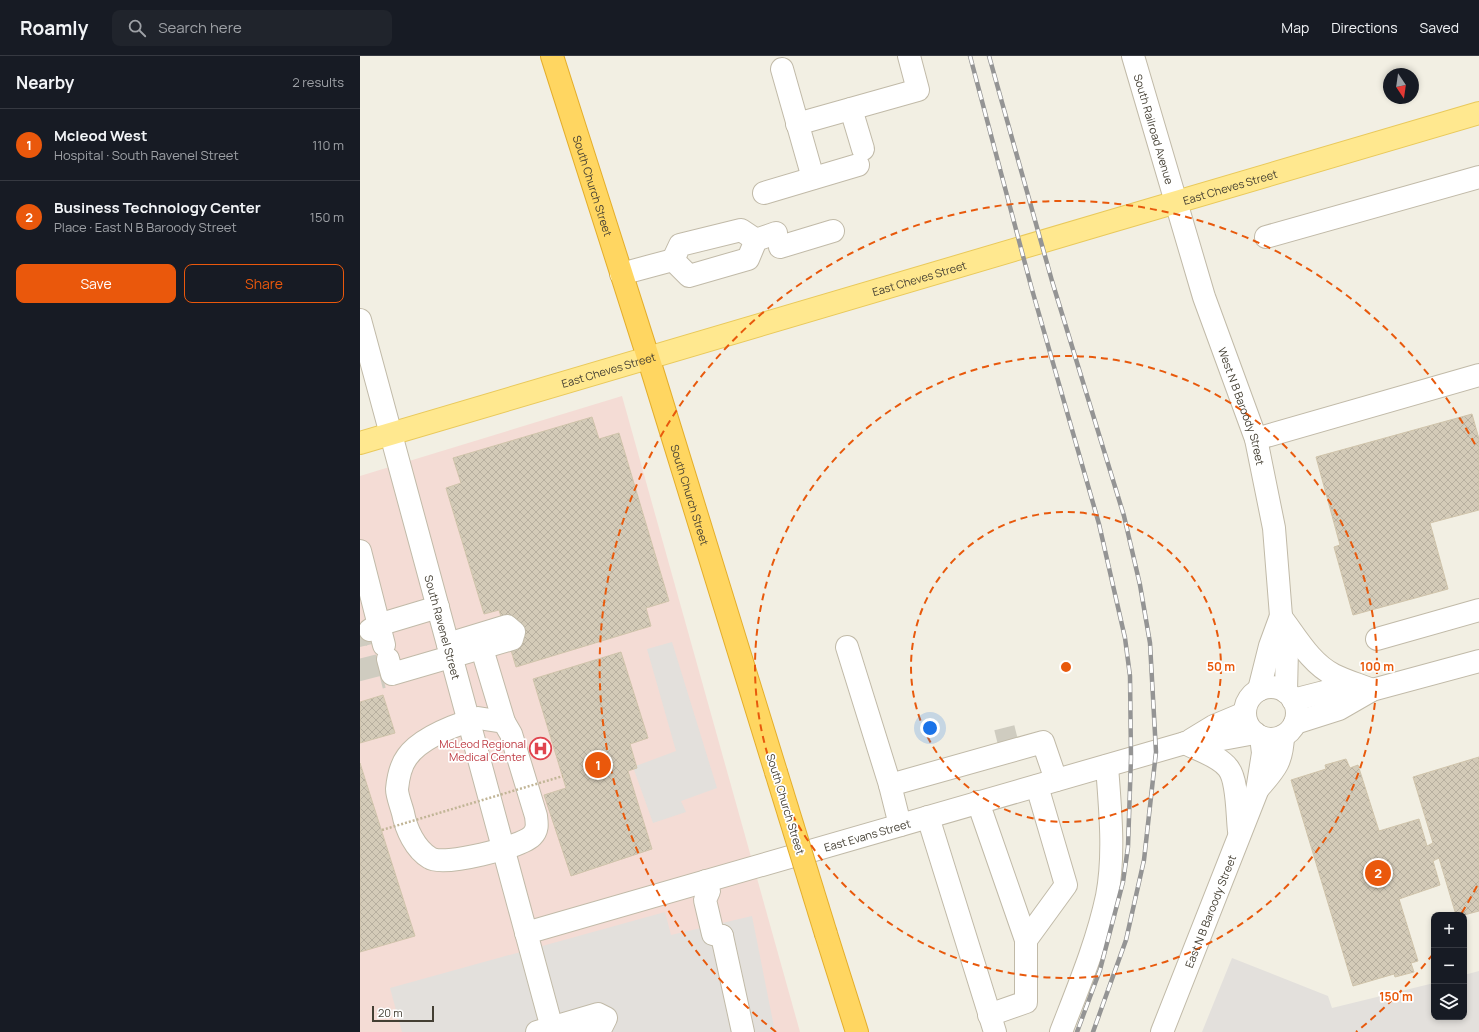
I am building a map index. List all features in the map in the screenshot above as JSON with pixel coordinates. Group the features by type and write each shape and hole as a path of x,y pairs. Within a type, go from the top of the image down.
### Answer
{"highway":[{"name":"South Church Street","path":"552,56 648,357 857,1032"}],"main road":[{"name":"East Cheves Street","path":"360,443 1479,113"}],"street":[{"path":"797,124 918,90 909,56"},
{"name":"South Railroad Avenue","path":"1133,56 1175,203"},
{"path":"782,69 813,178"},
{"path":"764,193 813,178 860,157 851,109"},
{"path":"1266,237 1479,177"},
{"name":"West N B Baroody Street","path":"1175,203 1204,297 1256,439 1274,528 1281,616 1287,648 1290,696"},
{"path":"621,274 673,260 680,245 741,230 756,240 778,240 833,231"},
{"path":"673,260 689,276 748,259 756,240"},
{"name":"South Ravenel Street","path":"360,320 526,933 548,1030"},
{"path":"1256,439 1479,375"},
{"path":"360,551 383,652"},
{"path":"383,652 438,607"},
{"path":"1377,639 1479,610"},
{"path":"1281,616 1306,651 1318,664 1333,675 1372,690"},
{"name":"West N B Baroody Street","path":"1259,690 1270,646 1281,616"},
{"path":"383,652 450,651 482,649 512,639 514,632 507,626 450,651"},
{"path":"847,647 890,785 900,825"},
{"path":"482,649 504,722 512,734 536,816 537,827 532,836 520,843 448,861 431,859 411,837 404,819 397,790 400,772 406,757 435,734 469,721 478,718 504,722"},
{"path":"1372,690 1332,690 1290,696 1273,687 1259,690 1249,699 1245,713 1249,728 1258,735 1276,739 1289,730 1339,709 1372,690 1479,661"},
{"path":"1289,730 1296,712 1290,696"},
{"name":"East Evans Street","path":"1185,743 1214,726 1245,713"},
{"name":"East N B Baroody Street","path":"1257,791 1278,765 1289,730"},
{"name":"East N B Baroody Street","path":"1162,1032 1239,832 1257,791 1263,753 1258,735"},
{"name":"East Evans Street","path":"526,933 708,886 900,825 1185,743 1258,735"},
{"path":"890,785 1008,745 1043,742 1046,783 1066,885 1026,940"},
{"path":"1185,743 1219,760 1230,770 1234,782 1239,832"},
{"path":"1061,1032 1084,971 1107,896 1110,869 1107,766"},
{"path":"928,817 992,1024 1026,1002 1026,940 978,802"},
{"path":"708,886 705,900 713,934 722,936 743,1032"},
{"path":"548,1030 598,1014 606,1018 602,1026 585,1032"}],"path":[{"path":"382,830 563,776"}],"shaded area":[{"name":"McLeod Regional Medical Center","path":"622,396 800,1032 360,1032 360,476"},
{"path":"672,642 717,788 681,801 686,812 653,823 633,767 676,751 647,649"},
{"path":"665,912 671,935 752,916 775,1032 402,1032 390,988"},
{"path":"1232,958 1328,996 1332,1008 1431,984 1431,1020 1467,1020 1467,974 1479,971 1479,1032 1202,1032"}],"building":[{"path":"1472,414 1479,439 1479,510 1430,523 1448,589 1353,615 1334,547 1340,545 1316,457"},
{"path":"592,417 599,439 619,433 669,601 646,608 651,626 516,667 499,610 484,614 446,488 461,483 453,458"},
{"path":"621,652 648,738 630,744 637,768 628,771 652,849 571,876 544,795 566,788 533,679"},
{"path":"383,695 395,733 360,743 360,702"},
{"path":"1479,757 1479,911 1467,914 1467,912 1455,912 1439,858 1433,861 1440,885 1399,899 1418,961 1411,963 1414,972 1395,977 1394,974 1353,986 1291,780 1326,769 1325,765 1346,759 1350,768 1358,765 1379,831 1419,819 1427,846 1433,843 1413,777"},
{"path":"360,763 415,936 360,952"}],"tunnel":[{"path":"370,630 360,637 371,680 383,677"},
{"path":"997,741 1017,736"}],"railway":[{"path":"970,56 1031,286 1099,524 1125,638 1130,676 1131,758 1128,847 1123,882 1100,970 1077,1032"},
{"path":"989,56 1052,281 1124,516 1140,585 1150,643 1156,752 1144,860 1126,940 1093,1032"}],"place":[{"name":"McLeod Regional Medical Center","path":"541,749"},
{"name":"Mcleod West","path":"598,765"},
{"name":"Business Technology Center","path":"1378,873"}]}
